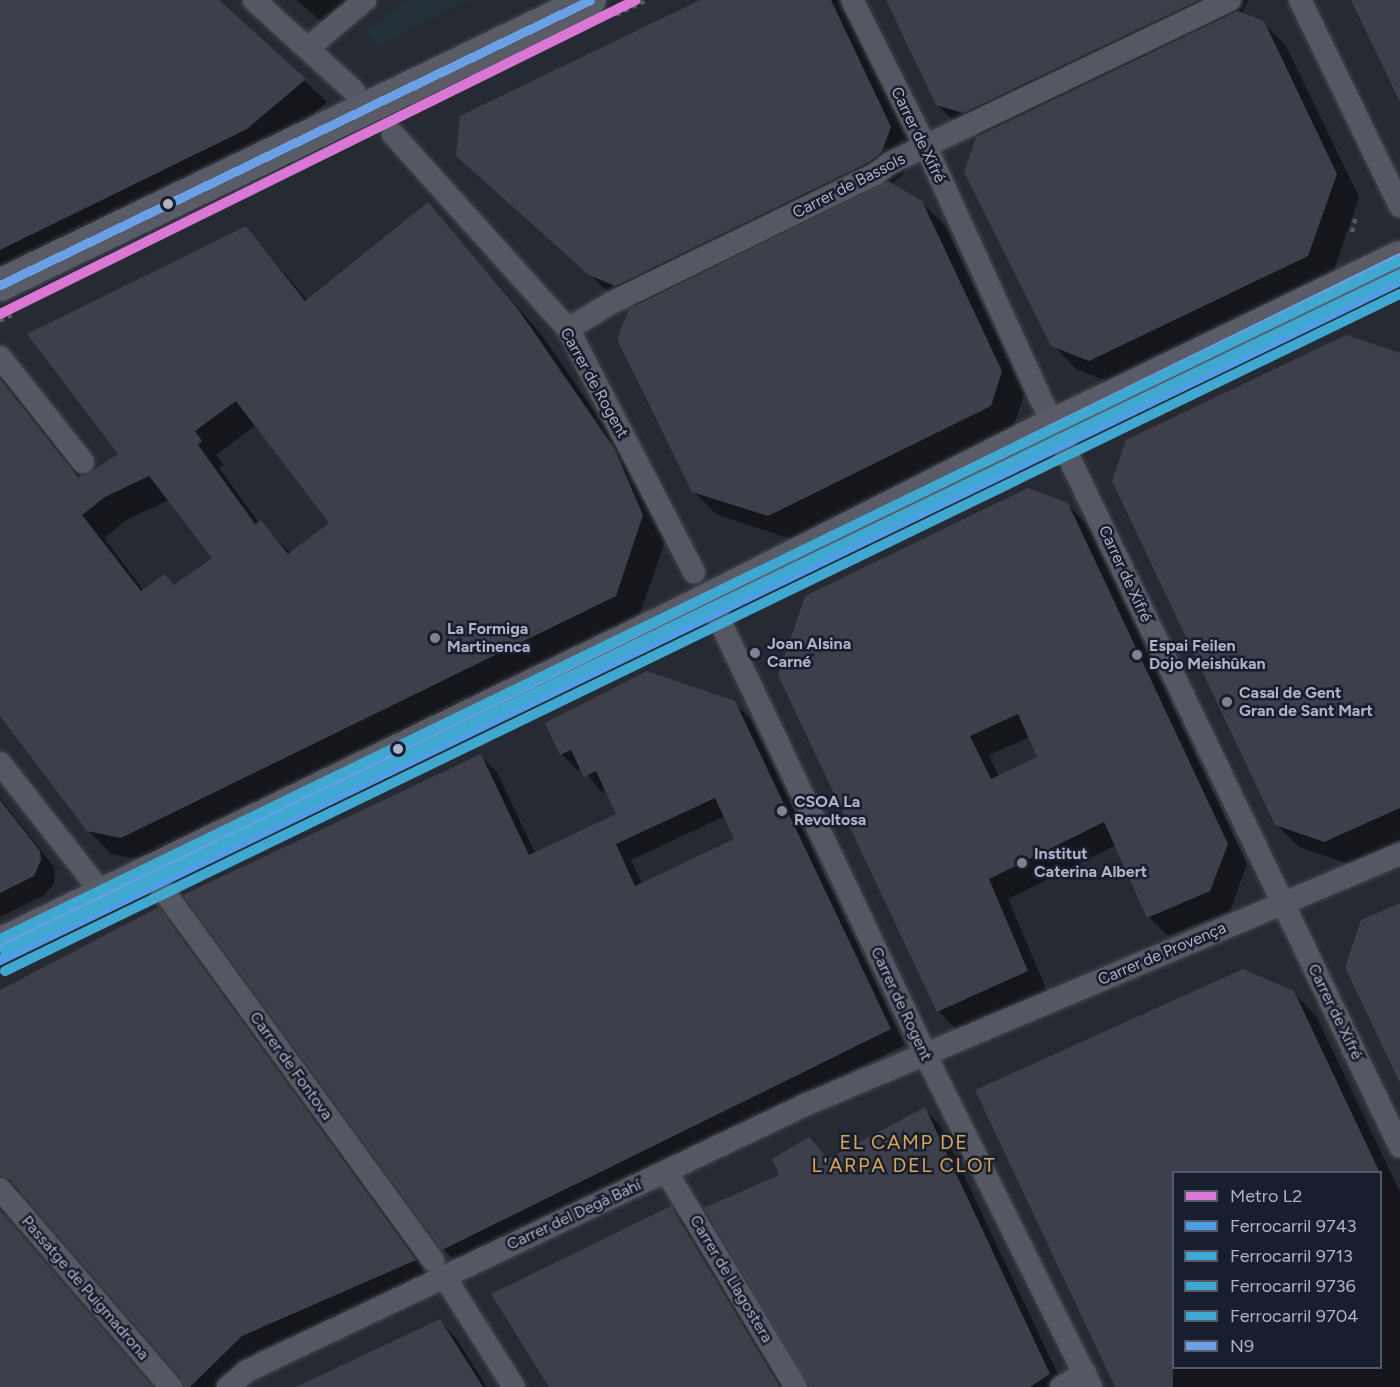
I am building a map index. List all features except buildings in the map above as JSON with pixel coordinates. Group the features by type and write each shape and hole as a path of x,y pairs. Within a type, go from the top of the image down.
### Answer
{"main road":[{"path":"0,285 590,0"},
{"path":"0,944 679,614 1054,426 1400,257"}],"street":[{"path":"254,0 354,91"},
{"path":"308,48 366,0"},
{"name":"Carrer de Xifré","path":"852,0 926,147 1054,426 1400,1147"},
{"name":"Carrer de Bassols","path":"568,329 611,303 1230,0"},
{"path":"1300,0 1400,206"},
{"name":"Carrer de Rogent","path":"393,134 568,329 694,572"},
{"path":"0,357 83,462"},
{"name":"Carrer de Rogent","path":"718,617 926,1056 1088,1380"},
{"path":"0,763 102,893"},
{"name":"Carrer de Provença","path":"926,1056 1400,854"},
{"name":"Carrer de Fontova","path":"149,871 438,1268 514,1387"},
{"name":"Carrer del Degà Bahí","path":"228,1387 252,1379 438,1268 666,1172 805,1105 926,1056"},
{"name":"Carrer de Llagostera","path":"666,1172 796,1387"},
{"name":"Passatge de Puigmadrona","path":"0,1189 171,1387"},
{"path":"1060,1387 1088,1380"}],"path":[{"path":"1352,232 1356,216"}],"shaded area":[{"path":"407,0 469,0 377,47 366,31"}],"metro line":[{"name":"L2","path":"0,314 636,0"}],"rail line":[{"name":"9736","path":"0,939 1400,261"},
{"name":"9704","path":"5,950 1400,274"},
{"name":"9743","path":"0,960 1400,281"},
{"name":"9713","path":"5,971 1400,294"}],"transit line":[{"name":"N9","path":"0,285 590,0"},
{"name":"N9","path":"0,944 1400,257"}],"place":[{"name":"La Formiga Martinenca","path":"435,638"},
{"name":"Joan Alsina Carné","path":"755,653"},
{"name":"Espai Feilen Dojo Meishûkan","path":"1137,655"},
{"name":"Casal de Gent Gran de Sant Mart","path":"1227,702"},
{"name":"CSOA La Revoltosa","path":"782,811"},
{"name":"Institut Caterina Albert","path":"1022,863"}],"district":[{"name":"EL CAMP DE L'ARPA DEL CLOT","path":"904,1154"}]}
